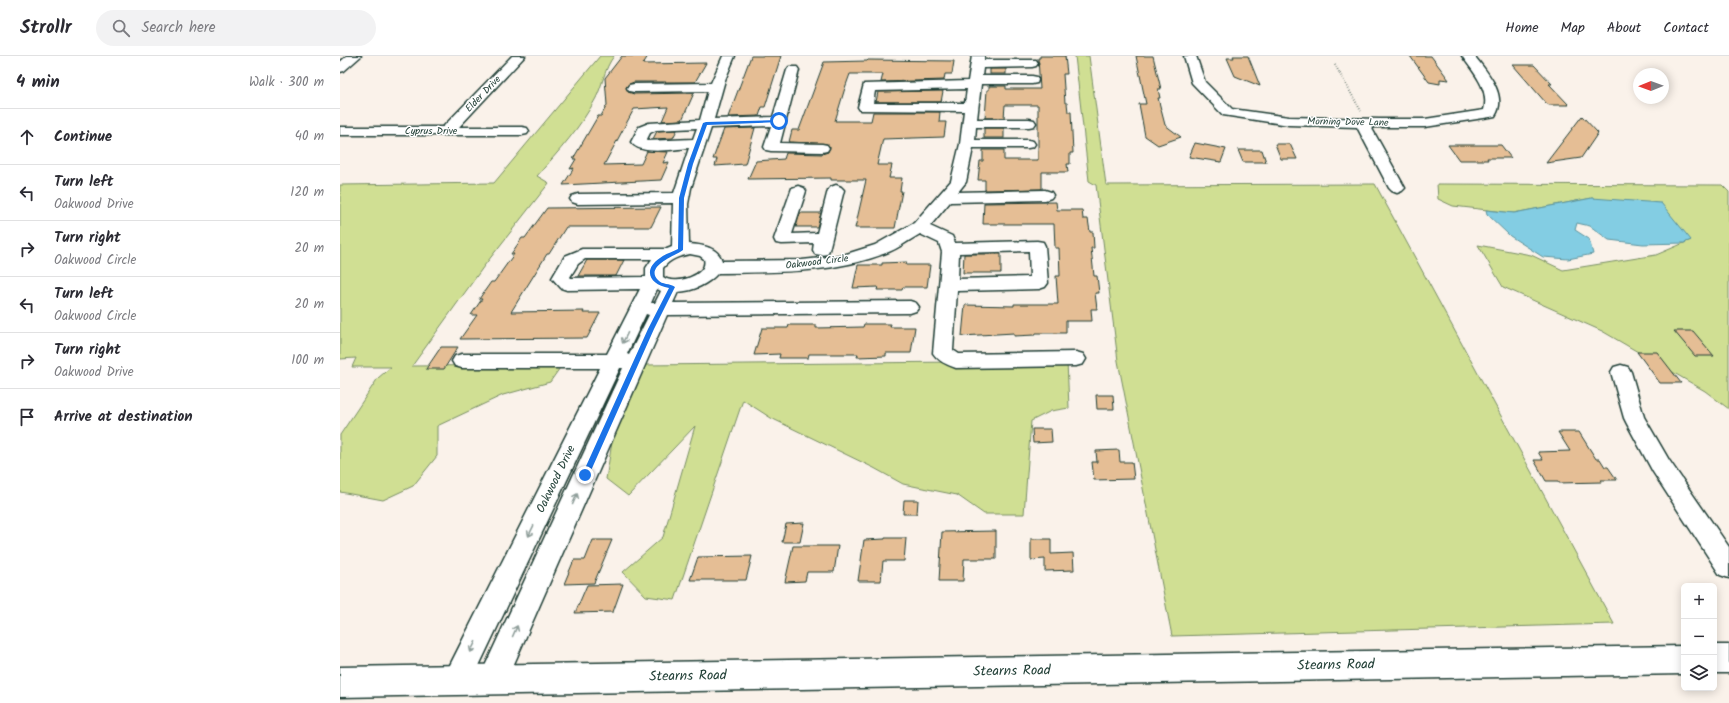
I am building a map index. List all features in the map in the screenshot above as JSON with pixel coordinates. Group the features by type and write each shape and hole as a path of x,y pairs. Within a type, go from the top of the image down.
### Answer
{"main road":[{"path":"1717,659 1729,659"},
{"name":"Stearns Road","path":"340,682 1681,660"}],"street":[{"path":"340,68 355,56"},
{"name":"Elder Drive","path":"447,131 519,56"},
{"path":"675,252 681,198 690,164 706,123 715,87 729,56"},
{"name":"Morning Dove Lane","path":"1190,56 1199,83 1228,112 1289,121 1363,119 1425,123 1490,113 1493,102 1488,86 1468,56"},
{"path":"972,107 865,107 869,87 1032,63"},
{"path":"793,70 771,147 822,148"},
{"path":"977,71 1032,80"},
{"name":"Oakwood Circle","path":"713,267 785,266 841,261 881,249 920,227 958,182 967,144 977,71"},
{"path":"634,88 715,87"},
{"path":"1363,119 1397,188"},
{"path":"698,143 645,146 638,142 644,130 654,126 779,121"},
{"path":"970,123 1029,123"},
{"name":"Cyprus Drive","path":"340,131 522,131"},
{"path":"967,144 1028,144"},
{"path":"798,190 782,240 824,238"},
{"path":"818,264 836,190"},
{"path":"945,197 1045,195"},
{"path":"578,200 681,198"},
{"path":"920,227 946,240 951,252 943,353 956,361 1076,359"},
{"path":"949,248 1037,246 1039,284 949,284"},
{"path":"700,249 712,256 714,262 713,267 701,280 692,284 567,284 561,278 571,260 582,254 675,252 700,249"},
{"path":"659,283 653,270 656,264 675,252"},
{"name":"Oakwood Drive","path":"494,679 637,361 662,309 659,283"},
{"name":"Oakwood Drive","path":"458,679 639,310 659,283"},
{"path":"639,310 910,307"},
{"path":"462,361 637,361"},
{"path":"1620,372 1634,418 1661,466 1729,567"}],"path":[{"path":"1335,65 1363,119"}],"green space":[{"path":"600,56 614,56 608,66 596,98 590,109 569,139 537,176 549,183 484,266 412,366 562,365 550,382 503,395 437,426 437,456 413,486 383,500 340,492 340,435 378,378 391,367 352,367 356,358 340,359 340,185 494,183"},
{"path":"1075,56 1089,56 1106,185 1375,184 1614,624 1172,636 1118,361 1096,185 1089,181"},
{"path":"1437,184 1722,185 1729,192 1729,409 1705,391 1602,331 1503,287 1478,245 1531,255 1563,270 1656,255 1691,240 1592,198 1514,213 1453,206 1438,199"},
{"path":"1067,361 1069,408 1051,411 1031,421 1024,514 984,514 957,495 903,484 874,468 771,418 743,400 675,600 646,596 623,572 663,537 695,426 628,496 606,479 614,430 643,365"}],"water":[{"path":"1592,198 1661,203 1691,240 1684,243 1643,244 1609,240 1590,226 1577,223 1575,230 1589,239 1593,254 1568,259 1543,257 1510,236 1487,214 1486,210 1514,213"}],"building":[{"path":"622,56 648,56 643,64 706,63 695,82 634,82 626,87 628,92 634,94 694,93 682,120 662,121 668,107 634,109 604,165 641,164 647,151 668,152 663,163 669,162 661,180 563,185 574,168 570,169 576,159 573,159 598,116 601,116 607,105 605,78"},
{"path":"751,56 781,56 765,107 762,107 759,116 728,117"},
{"path":"1040,56 1065,56 1067,74 1063,74 1065,103 1067,103 1068,112 1071,112 1073,153 1070,153 1070,164 1067,164 1068,172 1042,172 1042,189 985,190 985,180 978,180 980,161 983,161 983,150 1004,150 1004,160 1038,160 1038,105 1005,105 1004,118 985,118 987,90 989,90 989,86 1006,86 1006,89 1040,89 1038,58 1040,58"},
{"path":"1136,56 1153,56 1161,89 1158,89 1160,98 1158,98 1165,125 1181,137 1158,145 1145,136 1139,104 1146,104"},
{"path":"1233,56 1248,56 1260,86 1235,76 1227,58 1234,58"},
{"path":"1410,56 1431,56 1449,80 1440,79 1440,84 1429,82"},
{"path":"868,60 954,61 952,74 945,74 944,80 881,82 883,74 850,74 845,88 835,121 871,121 873,112 940,112 939,122 946,122 944,137 883,139 877,165 892,165 889,178 902,178 900,191 902,191 895,228 855,228 866,180 831,180 831,178 748,179 756,161 784,159 786,153 822,154 828,152 830,147 827,144 789,142 792,130 799,130 824,62"},
{"path":"1513,65 1534,65 1552,84 1549,84 1569,105 1549,105 1546,103"},
{"path":"990,69 1006,69 1006,74 990,74"},
{"path":"943,91 941,102 876,102 878,92"},
{"path":"1582,116 1598,133 1581,158 1546,163"},
{"path":"755,128 745,164 715,166 717,159 713,159 724,129"},
{"path":"984,128 1004,128 1004,138 984,138"},
{"path":"677,130 673,138 653,139 657,131"},
{"path":"1195,143 1226,149 1221,162 1189,157"},
{"path":"1275,144 1290,144 1297,159 1281,159"},
{"path":"1448,145 1501,145 1511,158 1459,160"},
{"path":"1238,150 1262,150 1266,162 1243,162"},
{"path":"1056,202 1057,210 1082,210 1083,219 1088,219 1090,232 1093,232 1094,248 1091,248 1094,276 1097,276 1099,293 1095,293 1097,309 1091,309 1092,321 1066,321 1066,333 1036,333 1035,335 1014,336 1014,333 962,336 965,305 1014,306 1014,304 1058,304 1056,276 1060,276 1059,248 1055,248 1054,224 983,224 984,203"},
{"path":"661,207 651,227 566,227 549,254 547,254 511,312 584,311 583,313 600,313 587,338 460,339 477,315 471,315 482,299 479,299 491,282 494,282 514,254 511,254 522,238 525,238 547,208"},
{"path":"800,213 821,213 817,227 796,227"},
{"path":"964,254 1001,254 1001,273 963,273"},
{"path":"587,260 624,260 616,276 578,276"},
{"path":"907,262 906,265 930,265 927,287 903,287 902,290 877,290 878,287 853,288 858,265 882,265 882,263"},
{"path":"864,324 891,324 890,327 915,327 911,353 886,353 886,356 857,357 858,354 809,354 808,358 779,358 780,354 754,355 762,328 788,328 789,325 816,325 816,328 863,327"},
{"path":"1674,331 1693,331 1714,356 1695,356"},
{"path":"441,347 458,347 444,369 426,369"},
{"path":"1637,352 1657,352 1681,383 1660,383"},
{"path":"1096,395 1113,395 1114,409 1097,409"},
{"path":"1032,429 1051,429 1052,442 1033,443"},
{"path":"1558,432 1579,432 1596,459 1600,459 1605,467 1608,467 1617,480 1601,480 1602,482 1559,483 1558,481 1546,481 1534,460 1543,460 1538,452 1570,451"},
{"path":"1119,450 1120,462 1132,462 1134,479 1094,480 1092,462 1097,462 1096,451"},
{"path":"904,500 918,500 917,514 903,514"},
{"path":"804,523 800,542 782,542 786,524"},
{"path":"996,531 996,559 964,559 963,581 939,581 942,532"},
{"path":"906,538 904,561 883,561 881,581 858,581 864,540"},
{"path":"1031,539 1051,539 1051,554 1073,553 1074,570 1045,571 1045,559 1031,560"},
{"path":"593,540 612,540 594,583 564,584 574,560 585,560"},
{"path":"793,546 838,546 834,572 807,572 805,581 785,582"},
{"path":"752,556 746,580 690,580 698,557"},
{"path":"623,584 613,612 575,613 587,585"}],"route":[{"path":"585,475 651,329 672,287 656,282 653,276 653,270 662,258 680,250 681,198 690,164 706,123 779,121"}]}
